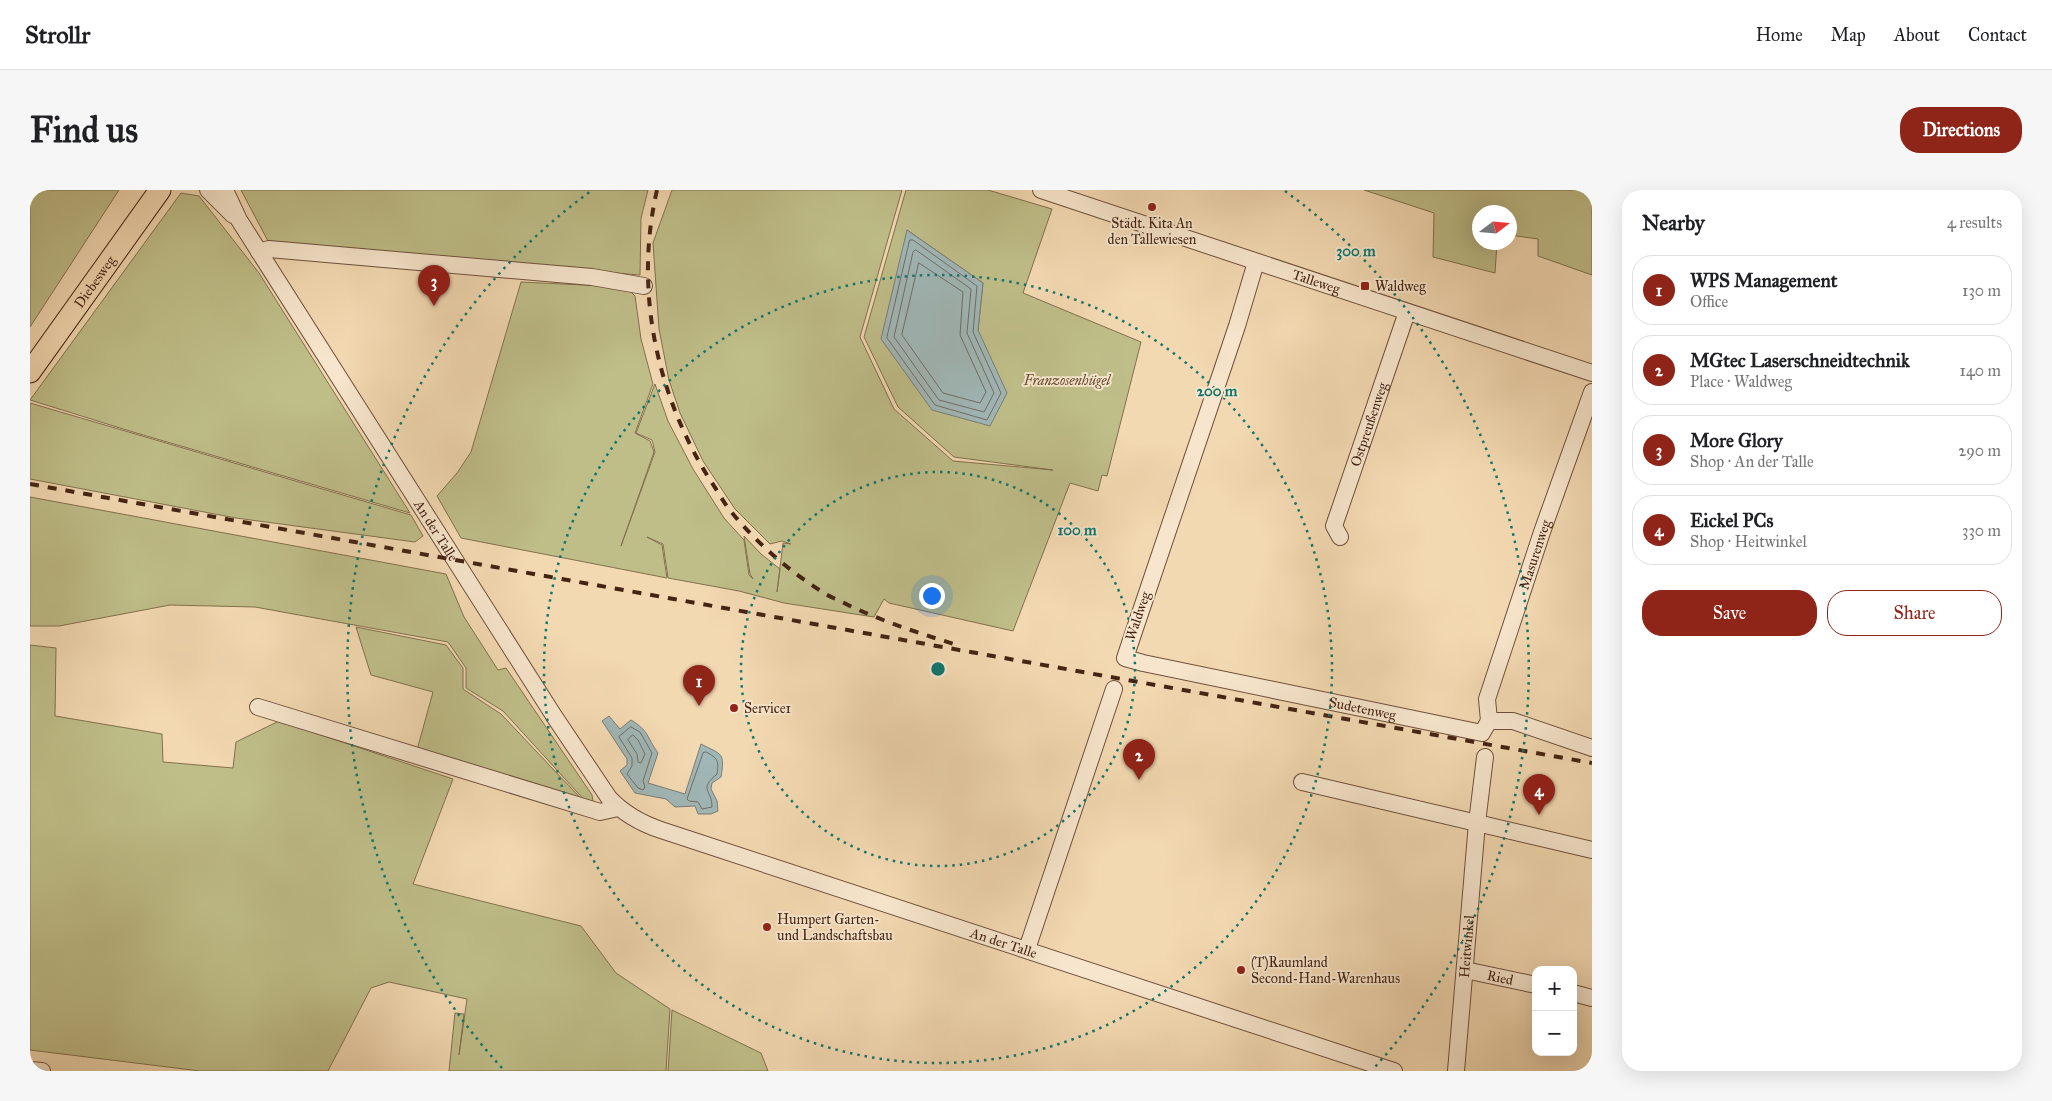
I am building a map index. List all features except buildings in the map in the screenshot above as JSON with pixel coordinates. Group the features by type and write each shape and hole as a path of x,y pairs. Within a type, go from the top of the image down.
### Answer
{"main road":[{"name":"Diebesweg","path":"30,372 160,190"}],"street":[{"name":"An der Talle","path":"208,190 238,220"},
{"name":"An der Talle","path":"225,190 238,220 550,710 609,798 618,808 644,824 661,830 1394,1071"},
{"name":"Talleweg","path":"1042,190 1592,373"},
{"path":"259,252 269,249 592,277 644,286"},
{"name":"Waldweg","path":"1125,658 1237,326 1256,262"},
{"name":"Ostpreußenweg","path":"1340,537 1334,526 1407,312"},
{"name":"Masurenweg","path":"1489,721 1487,699 1542,532 1592,392"},
{"name":"Sudetenweg","path":"1125,658 1143,664 1482,733 1489,721 1513,721 1592,748"},
{"path":"1027,949 1114,689"},
{"path":"258,707 600,812 618,808"},
{"name":"Heitwinkel","path":"1456,1071 1477,822 1485,757"},
{"path":"1302,782 1592,850"},
{"name":"Ried","path":"1465,970 1532,984"},
{"path":"1577,995 1592,998"},
{"path":"30,1070 42,1071"}],"green space":[{"path":"30,190 119,190 30,327"},
{"path":"241,190 648,190 641,218 640,275 269,243"},
{"name":"Franzosenhügel","path":"672,190 902,190 860,337 894,409 953,461 1053,470 954,457 898,407 864,337 906,190 988,190 1052,209 1023,293 1141,342 1107,476 1102,475 1098,491 1070,483 1013,631 889,603 884,599 874,617 784,603 739,591 668,578 663,544 647,537 662,545 667,578 461,538 437,496 457,473 471,452 521,282 626,287 635,296 641,339 653,384 635,433 650,441 654,452 621,546 655,452 652,440 636,433 655,384 668,421 693,469 724,518 744,540 749,575 753,579 750,574 744,536 761,554 780,569 783,543 791,544 782,541 770,544 735,509 703,461 680,413 669,380 659,329 653,243","holes":["907,230 983,283 978,330"]},
{"path":"1364,190 1592,190 1592,275 1538,256 1538,239 1517,236 1517,205 1472,205 1472,250 1497,250 1495,273 1433,257 1434,213"},
{"path":"181,193 199,196 259,273 410,513 30,400"},
{"path":"30,403 411,515 423,536 415,542 236,518 30,479"},
{"path":"30,497 446,574 464,617 498,670 506,668 592,795 593,801 587,803 503,711 466,688 466,668 448,642 255,607 170,605 59,626 30,626"},
{"path":"356,627 446,645 463,668 463,689 501,714 588,806 417,750 433,692 371,675"},
{"path":"30,645 56,648 55,716 162,734 163,762 233,768 236,742 279,721 453,779 413,884 581,926 616,973 670,1009 666,1071 449,1071 455,1013 464,1014 459,1055 467,999 389,982 371,988 328,1071 200,1071 30,1050"},
{"path":"672,1010 761,1053 768,1071 668,1071"}],"water":[{"path":"907,230 983,283 978,330 1007,393 990,426 932,410 881,339"},
{"path":"609,716 620,729 631,720 637,724 644,731 658,753 648,783 685,794 701,744 718,753 723,763 721,777 712,783 711,789 717,801 718,811 711,814 698,814 695,806 675,807 666,799 635,793 620,771 627,765 627,759 602,721"}],"railway":[{"path":"657,190 650,227 648,265 649,303 655,340 663,377 676,412 691,447 724,502 763,546 797,575 824,593 861,611 954,644"},
{"path":"30,484 1592,763"}],"place":[{"name":"Städt. Kita An den Tallewiesen","path":"1152,207"},
{"name":"Waldweg","path":"1365,286"},
{"name":"More Glory","path":"434,306"},
{"name":"WPS Management","path":"699,706"},
{"name":"Service1","path":"734,708"},
{"name":"MGtec Laserschneidtechnik","path":"1139,780"},
{"name":"Eickel PCs","path":"1539,815"},
{"name":"Humpert Garten- und Landschaftsbau","path":"767,927"},
{"name":"(T)Raumland Second-Hand-Warenhaus","path":"1241,970"}]}
